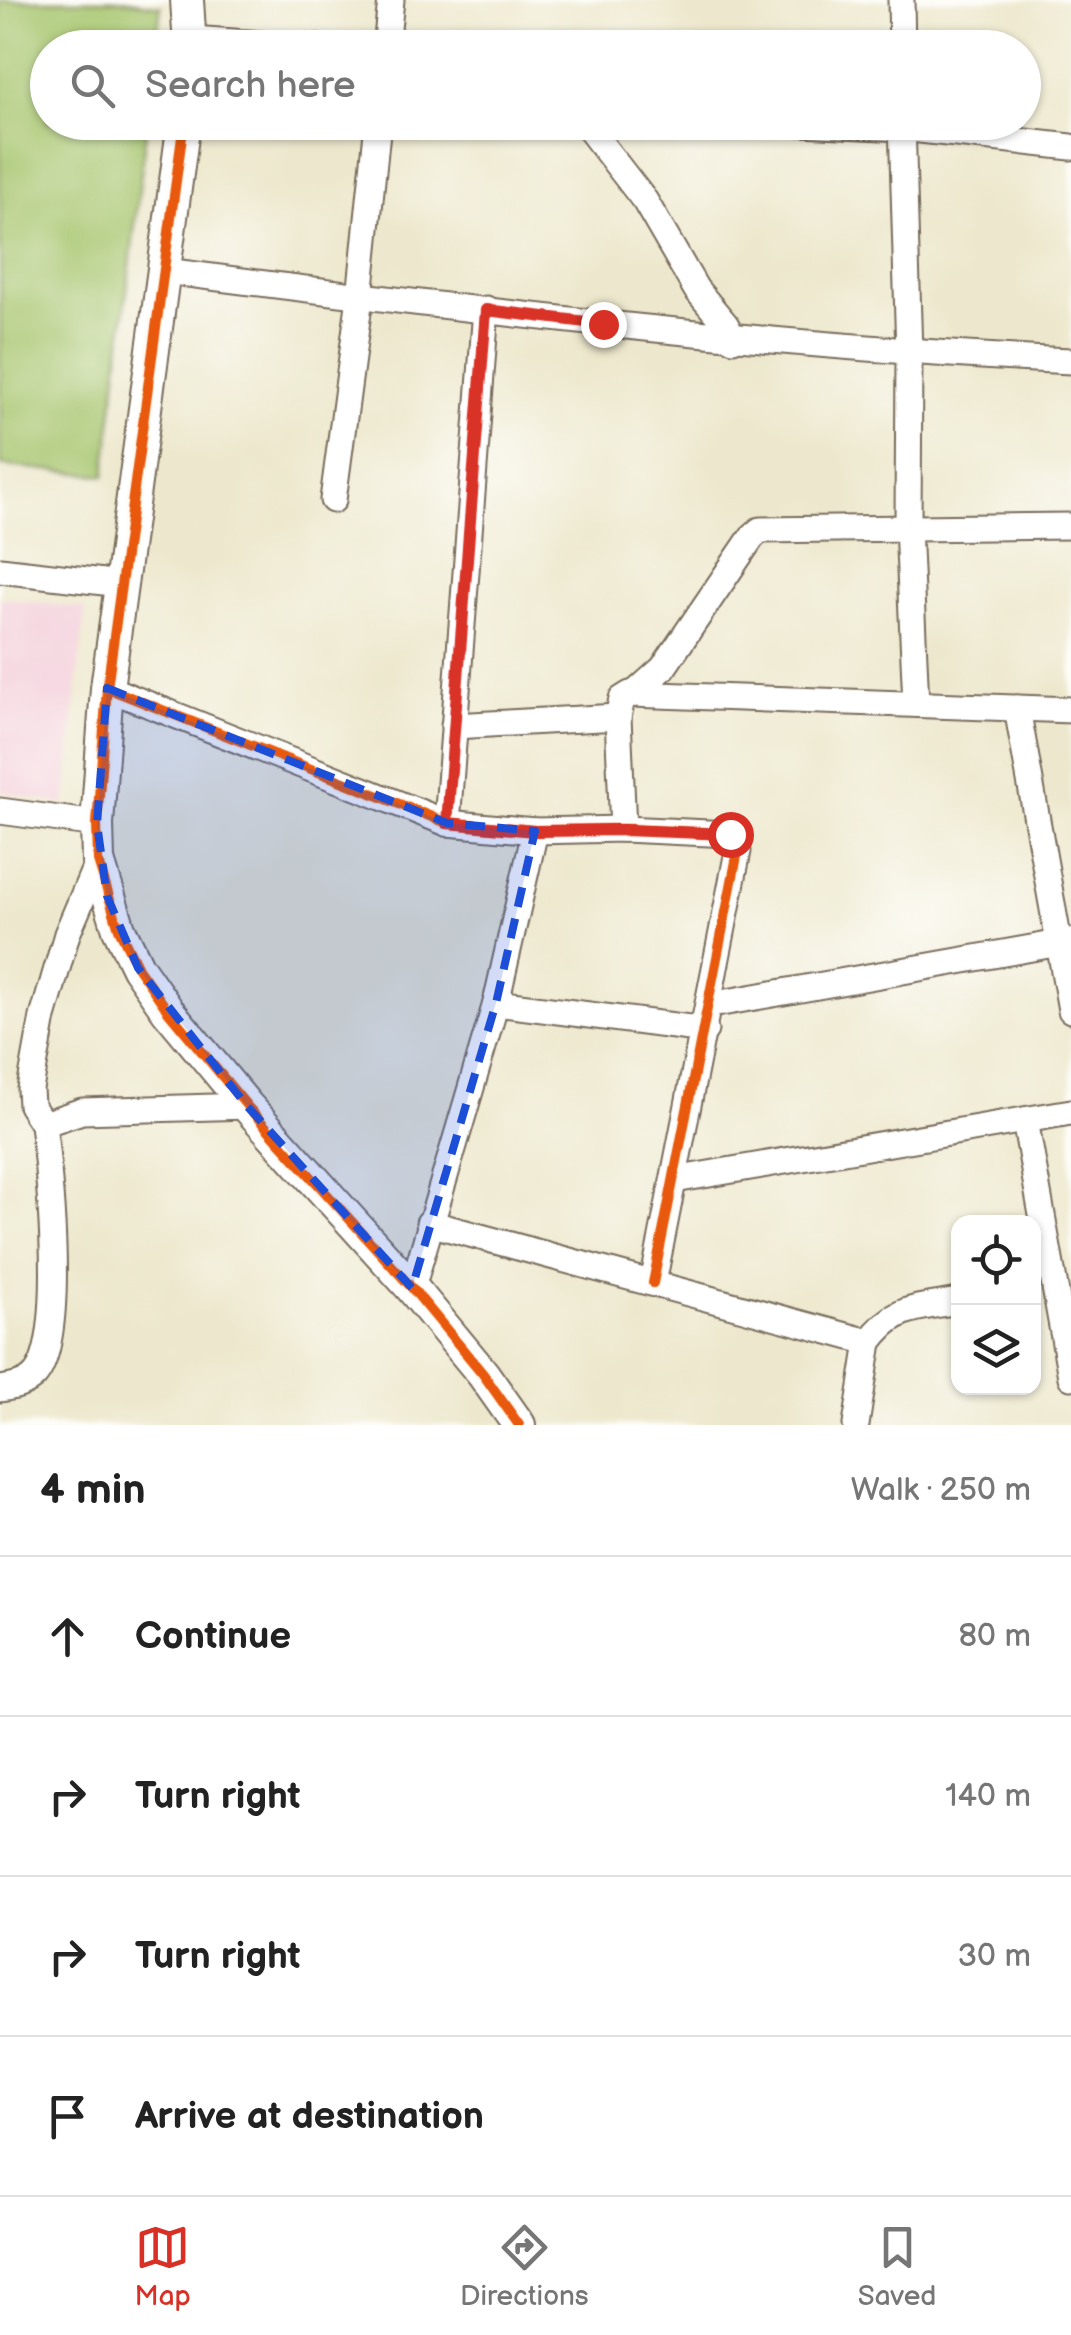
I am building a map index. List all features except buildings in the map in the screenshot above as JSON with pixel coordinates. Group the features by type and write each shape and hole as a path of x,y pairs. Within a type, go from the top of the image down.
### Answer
{"street":[{"path":"187,0 190,30"},
{"path":"388,30 391,0"},
{"path":"902,0 902,30"},
{"path":"182,140 107,688 98,861 119,929 138,968 168,1011 412,1288 520,1425"},
{"path":"333,500 376,140"},
{"path":"598,140 645,201 696,289 733,339"},
{"path":"902,140 909,353 908,526 916,704"},
{"path":"1017,140 1071,147"},
{"path":"164,271 733,339 1071,361"},
{"path":"447,823 486,310"},
{"path":"634,694 663,668 756,532 908,526 1071,526"},
{"path":"0,570 122,584"},
{"path":"107,688 447,823 535,831 719,831 734,839 738,851 708,1018 653,1284"},
{"path":"623,830 618,717 622,698 634,694 1071,710"},
{"path":"1017,708 1065,942 1071,1010"},
{"path":"454,726 618,717"},
{"path":"0,811 97,824"},
{"path":"412,1288 496,1003 535,831"},
{"path":"0,1389 22,1384 36,1374 50,1343 51,1198 44,1124 30,1105 30,1089 44,1017 68,934 98,861"},
{"path":"496,1003 708,1018 1065,942"},
{"path":"44,1124 82,1111 248,1106"},
{"path":"674,1180 1071,1112"},
{"path":"1025,1120 1071,1377"},
{"path":"429,1223 868,1342"},
{"path":"856,1425 868,1342 890,1317 951,1302"}],"highlighted area":[{"path":"107,688 447,823 535,831 496,1003 412,1288 247,1106 138,968 107,896 97,824"}],"shaded area":[{"path":"0,598 85,609 65,805 0,791"}],"green space":[{"path":"0,0 121,0 161,6 158,30 30,30 30,140 145,140 105,476 0,465"}],"cycle path":[{"path":"182,140 107,688 98,861 119,929 138,968 168,1011 247,1106 412,1288 483,1374 519,1425"},
{"path":"107,688 447,823 535,831 623,829 730,834 738,851 653,1283"}],"route":[{"path":"603,324 486,310 447,823 535,831 730,834"}]}
